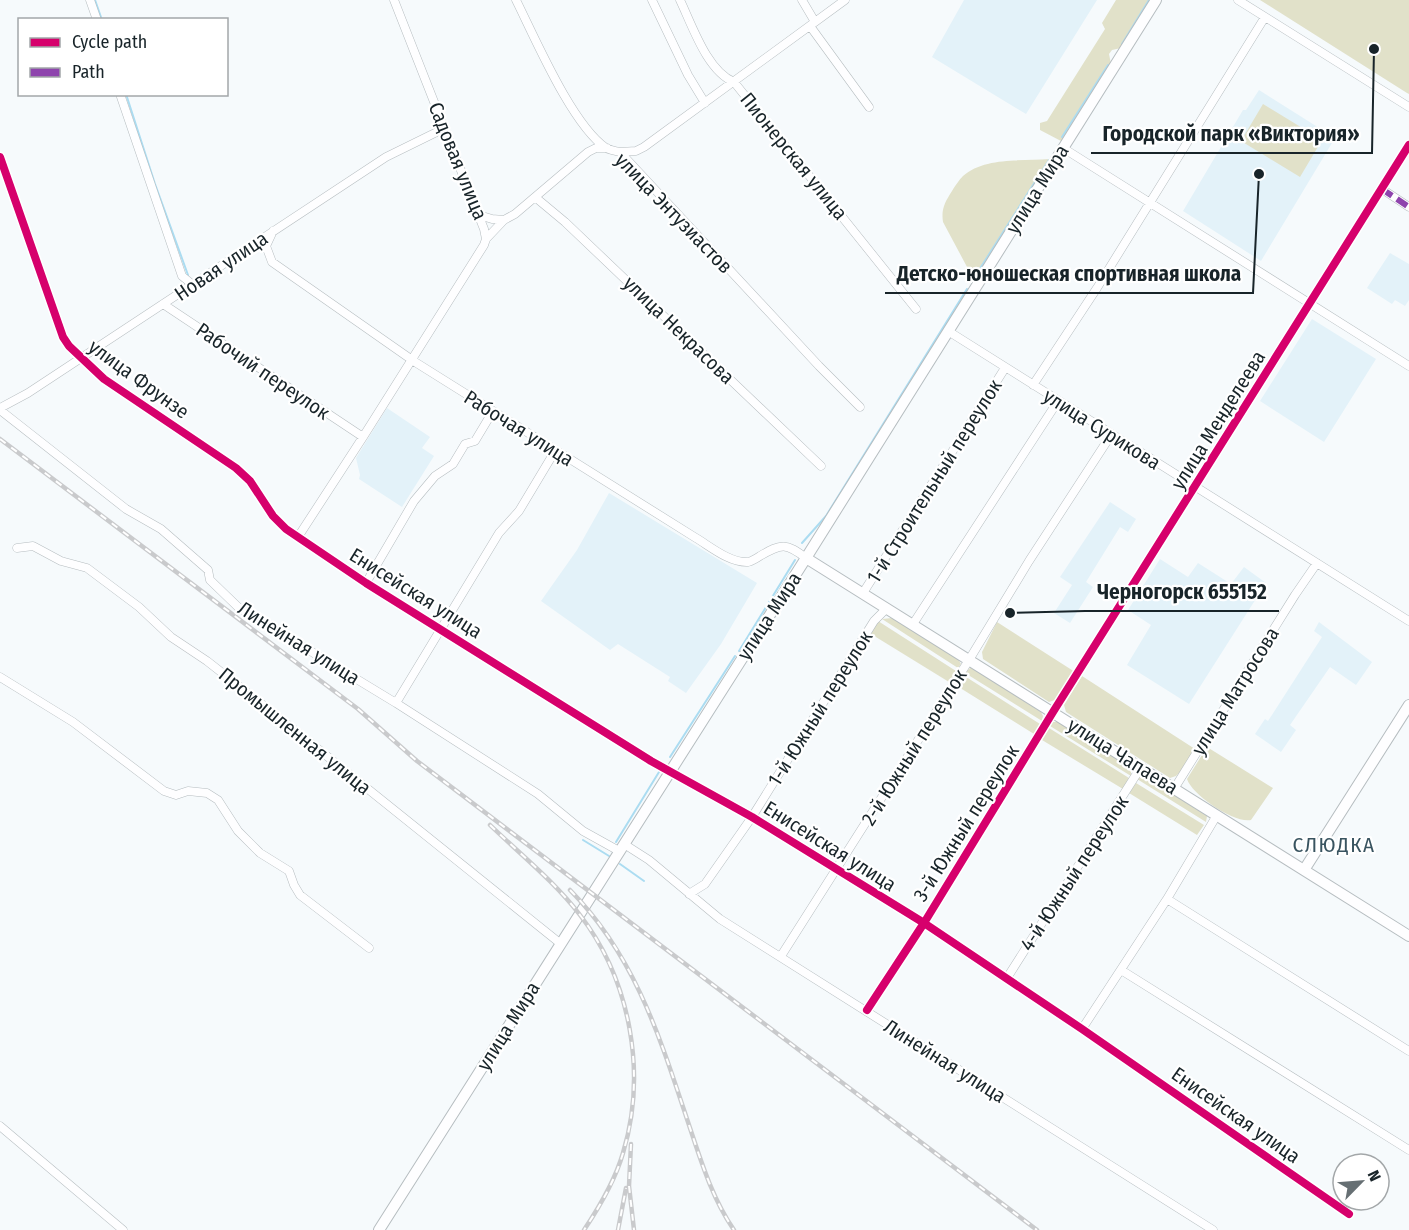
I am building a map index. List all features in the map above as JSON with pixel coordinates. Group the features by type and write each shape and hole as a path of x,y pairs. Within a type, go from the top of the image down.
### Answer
{"main road":[{"name":"улица Мира","path":"379,1230 806,558 1156,0"},
{"name":"улица Чапаева","path":"806,558 1409,936"},
{"path":"1304,870 1409,705"}],"street":[{"path":"90,0 96,18"},
{"name":"Садовая улица","path":"298,537 414,357 486,239 479,215 394,0"},
{"name":"улица Энтузиастов","path":"516,0 566,97 584,126 607,148 620,152 860,407"},
{"path":"652,0 688,75 705,103"},
{"name":"Пионерская улица","path":"680,0 716,69 725,78 734,82 916,309"},
{"path":"802,0 812,24 869,107"},
{"path":"620,152 636,151 644,147 845,0"},
{"path":"1238,0 1409,107"},
{"path":"1033,385 1097,288 1265,17"},
{"path":"121,96 182,276 193,285"},
{"name":"Новая улица","path":"0,409 81,359 386,157 444,128"},
{"name":"улица Менделеева","path":"1053,712 1409,145"},
{"path":"1063,147 1409,366"},
{"path":"486,239 504,220 588,152 596,148 607,148"},
{"name":"улица Фрунзе","path":"0,157 63,338 81,359 104,379 236,468 250,481 282,526"},
{"path":"1382,189 1409,207"},
{"name":"улица Некрасова","path":"535,197 565,222 821,466"},
{"path":"479,215 504,220"},
{"name":"Рабочая улица","path":"273,231 266,246 272,262 555,451 734,560 749,562 784,545"},
{"name":"Рабочий переулок","path":"163,304 363,437"},
{"name":"улица Сурикова","path":"948,331 1409,621"},
{"name":"1-й Строительный переулок","path":"863,593 1005,368"},
{"path":"913,624 1058,401"},
{"name":"Линейная улица","path":"0,409 126,509 161,529 208,570 210,580 238,607 396,703 538,794 583,831 649,860 720,918 1213,1230"},
{"path":"366,583 414,501 435,476 453,464 465,444 475,441 493,411"},
{"name":"2-й Южный переулок","path":"781,956 969,660 1029,561 1111,435"},
{"path":"396,703 499,534 519,511 555,451"},
{"name":"Енисейская улица","path":"282,526 366,583 651,761 752,817 924,923 1082,1029 1349,1214"},
{"path":"784,535 784,545 792,547 806,558"},
{"name":"Промышленная улица","path":"17,548 33,546 61,561 87,568 139,607 171,637 207,661 277,716 561,944"},
{"name":"улица Матросова","path":"1174,789 1317,563"},
{"name":"1-й Южный переулок","path":"689,894 705,884 752,817 874,621 887,608"},
{"path":"0,677 73,722 164,791 176,795 188,791 207,793 218,800 238,831 260,852 289,871 300,895 369,948"},
{"name":"3-й Южный переулок","path":"867,1010 924,923 1053,712"},
{"name":"4-й Южный переулок","path":"1007,978 1141,767"},
{"path":"1082,1029 1167,899 1217,815"},
{"path":"1167,899 1409,1051"},
{"path":"1121,970 1409,1150"},
{"path":"0,1126 123,1230"}],"shaded area":[{"path":"964,0 1097,0 1026,114 932,57"},
{"path":"1259,90 1335,138 1261,261 1183,211 1243,110 1246,110"},
{"path":"1390,253 1409,264 1409,300 1405,306 1395,300 1392,304 1367,288"},
{"path":"1312,319 1376,359 1324,442 1260,401"},
{"path":"387,408 430,437 422,448 434,456 402,507 359,479 356,458"},
{"path":"609,493 757,583 721,644 686,693 668,681 670,677 618,644 610,650 541,601 577,550"},
{"path":"1110,502 1136,519 1128,532 1120,527 1086,582 1093,587 1070,623 1054,613 1072,585 1060,577"},
{"path":"1160,559 1188,577 1198,563 1231,584 1244,567 1266,583 1189,704 1127,665 1151,625 1128,610"},
{"path":"1319,622 1372,662 1356,685 1330,667 1290,725 1296,730 1281,752 1255,734 1265,719 1268,721 1322,637 1314,631"}],"green space":[{"path":"1116,0 1151,0 1121,48 1112,50 1109,54 1111,64 1061,141 1040,130 1040,123 1047,121 1105,29 1102,23"},
{"path":"1260,0 1409,0 1409,94 1407,93"},
{"path":"1263,104 1322,140 1300,177 1241,141"},
{"path":"1050,159 974,280 943,222 944,206 953,189 963,176 982,166 1004,161"},
{"path":"892,618 958,659 961,664 958,668 882,619"},
{"path":"878,621 956,671 949,682 871,634"},
{"path":"997,622 1075,672 1055,700 1049,702 983,659 982,652"},
{"path":"971,667 1041,712 1042,721 965,673"},
{"path":"963,675 1040,724 1034,734 957,686"},
{"path":"1082,676 1195,749 1176,776 1170,778 1066,712 1064,705"},
{"path":"1053,722 1059,722 1131,767 1131,776 1050,726"},
{"path":"1049,728 1129,778 1123,789 1042,740"},
{"path":"1207,747 1273,788 1251,820 1235,818 1225,813 1205,800 1191,786 1187,779"},
{"path":"1144,776 1207,816 1206,822 1137,779"},
{"path":"1136,783 1204,825 1197,835 1129,793"}],"waterway":[{"path":"95,0 101,18"},
{"path":"1122,44 1149,0"},
{"path":"1062,137 1108,65"},
{"path":"127,96 188,275"},
{"path":"974,278 1049,160"},
{"path":"802,543 826,516 967,289"},
{"path":"739,651 795,560"},
{"path":"670,757 735,656"},
{"path":"616,842 659,772"},
{"path":"583,840 609,856"},
{"path":"620,864 644,881"}],"railway":[{"path":"0,439 358,709 417,761 1037,1230"},
{"path":"490,825 548,880 580,915 612,969 630,1029 634,1092 630,1123 616,1173 584,1230"},
{"path":"570,890 593,916 612,943 643,1000 656,1030 708,1179 719,1205 734,1230"},
{"path":"631,1144 629,1186 634,1230"},
{"path":"618,1230 626,1188"}],"marked path":[{"path":"1382,189 1409,207"}],"cycle path":[{"path":"867,1010 924,923 1053,712 1409,145"},
{"path":"0,157 63,337 69,346 104,379 236,468 250,481 273,516 286,529 366,583 651,761 752,817 924,923 1082,1029 1349,1214"}],"place":[{"name":"Городской парк «Виктория»","path":"1374,49"},
{"name":"Детско-юношеская спортивная школа","path":"1259,174"},
{"name":"Черногорск 655152","path":"1010,613"}],"district":[{"name":"СЛЮДКА","path":"1334,845"}]}
